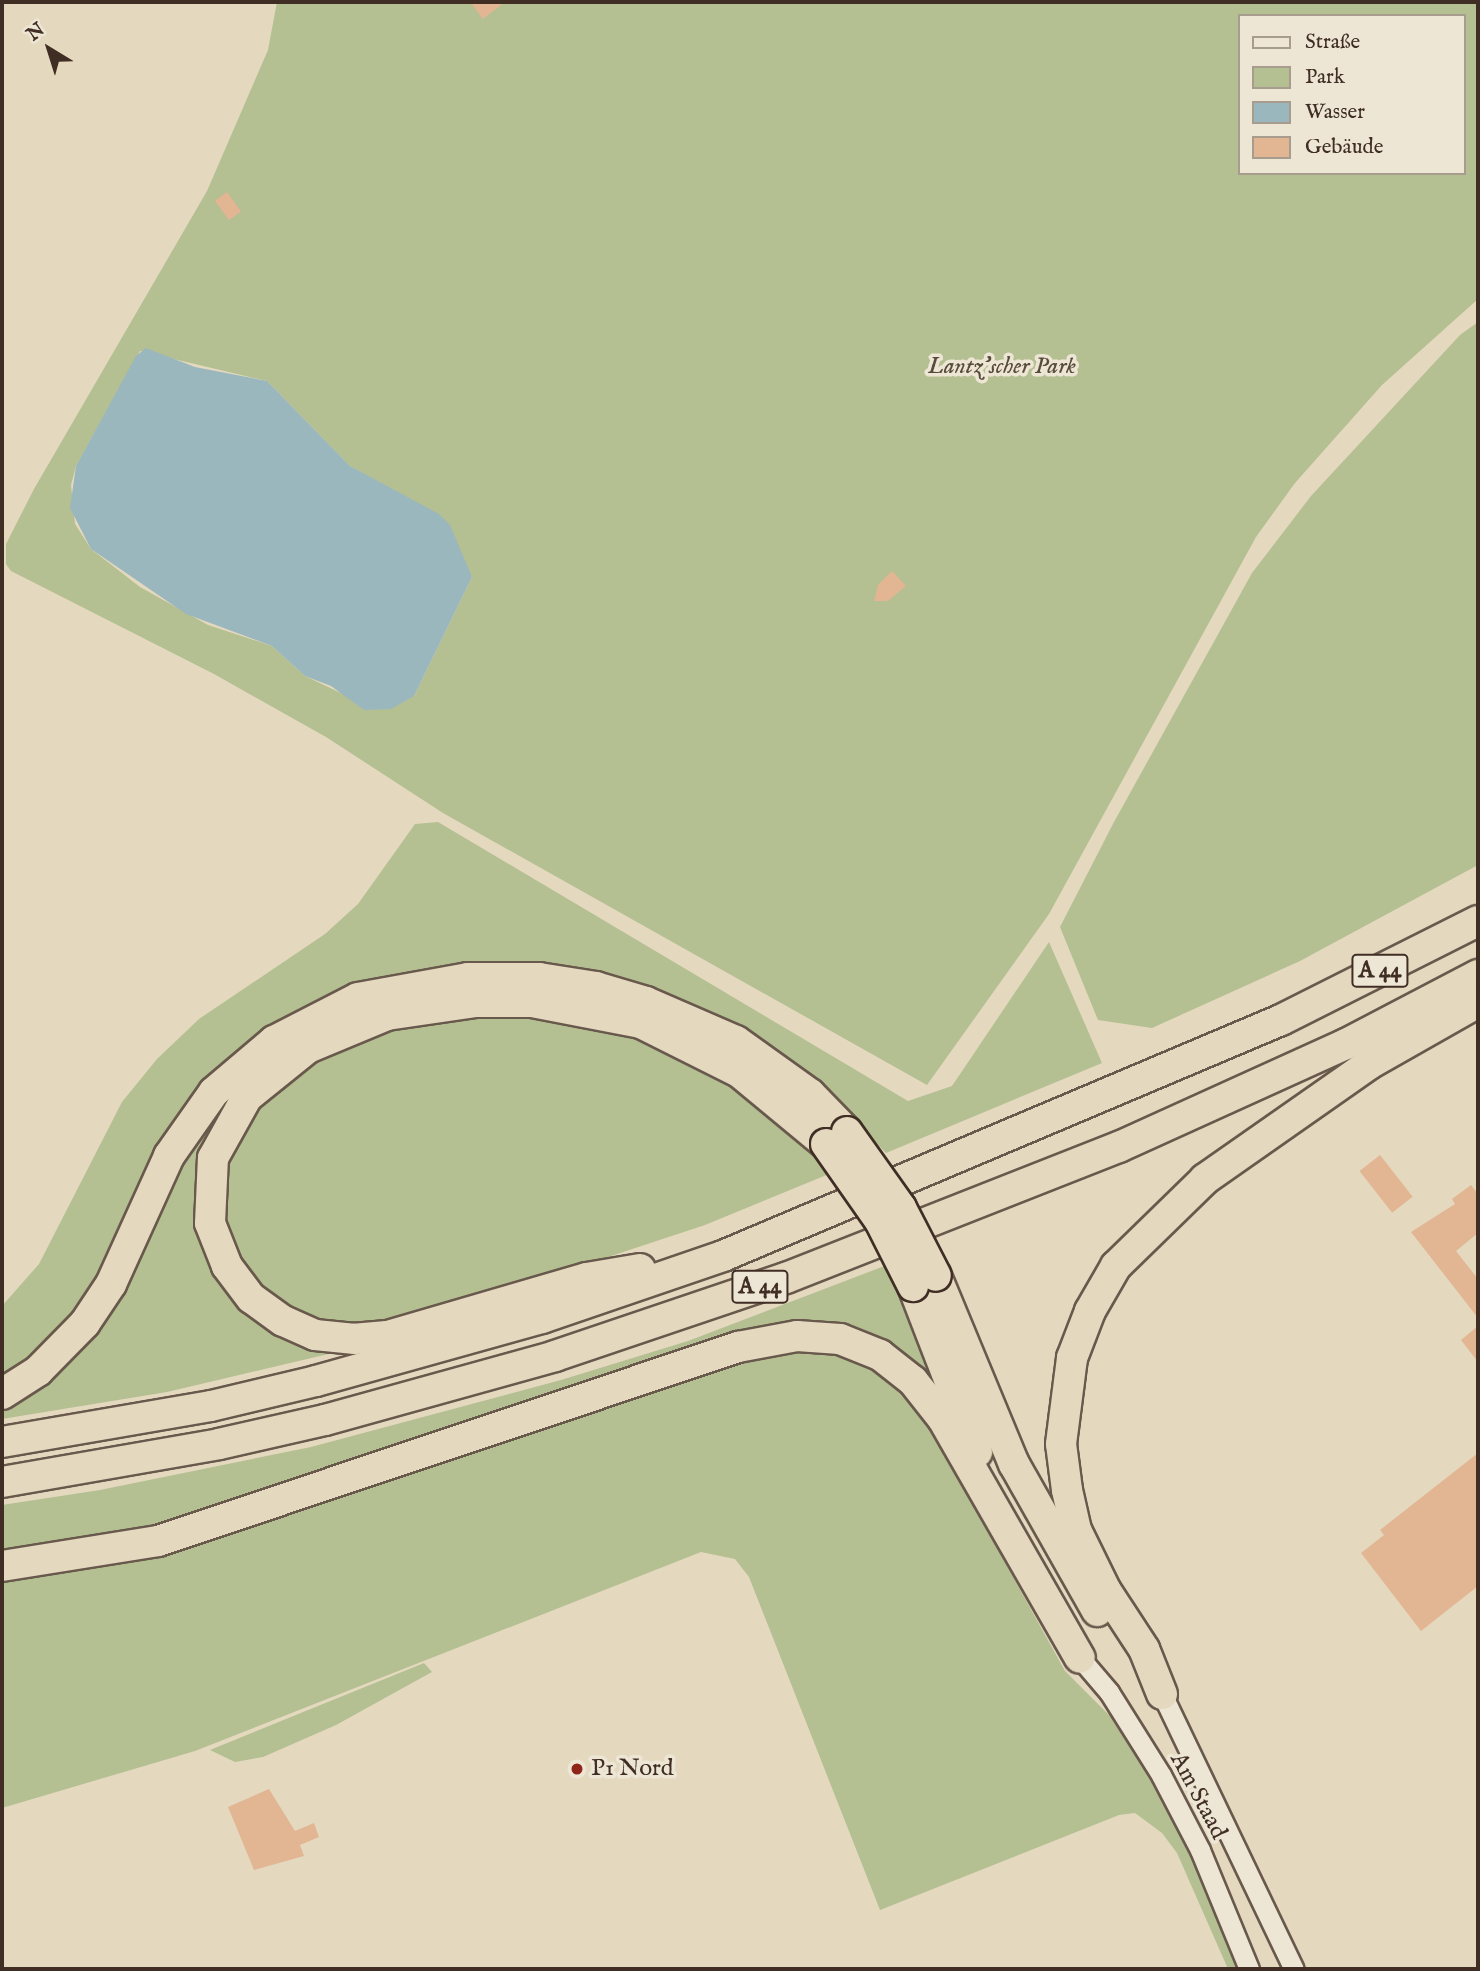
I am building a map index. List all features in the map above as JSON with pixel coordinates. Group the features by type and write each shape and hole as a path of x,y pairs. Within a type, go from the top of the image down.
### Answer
{"highway":[{"name":"A 44","path":"2,1442 211,1406 316,1381 542,1318 723,1256 1281,1020 1478,921"},
{"name":"A 44","path":"2,1482 219,1444 325,1420 555,1356 786,1278 1119,1147 1346,1044 1478,975"},
{"path":"2,1394 38,1371 85,1323 111,1284 169,1156 214,1091 274,1041 358,998 468,978 539,978 596,987 646,1002 736,1041 810,1094 837,1138 901,1208 989,1494"},
{"path":"723,1256 587,1278 387,1336 355,1339 315,1335 283,1321 251,1298 227,1266 210,1223 213,1158 247,1097 308,1048 387,1015 476,1002 532,1002 641,1023 739,1072 837,1138"},
{"path":"1161,1694 1144,1649 1106,1591 1076,1530 1067,1490 1061,1444 1072,1358 1090,1311 1116,1266 1205,1179 1368,1064 1478,1002"},
{"path":"924,1281 1046,1527 1128,1658 1161,1694"},
{"path":"2,1566 158,1541 737,1347 797,1336 840,1339 880,1354 913,1381 989,1494 1029,1573 1080,1658"}],"street":[{"name":"Am Staad","path":"1080,1658 1109,1692 1161,1775 1209,1869 1249,1969"},
{"name":"Am Staad","path":"1161,1694 1294,1969"}],"green space":[{"name":"Lantz'scher Park","path":"277,2 1478,2 1478,299 1382,385 1295,483 1256,537 1049,914 927,1085 443,813 326,737 214,674 11,571 6,564 6,544 34,489 207,191 268,50","holes":["140,351 267,381 350,466 420,506 472,577 414,696 345,695 305,676 272,646 208,625 140,587 91,549 75,524 71,485 76,466"]},
{"path":"1478,322 1478,865 1300,961 1152,1028 1098,1020 1060,927 1114,822 1252,573 1311,496 1460,335"},
{"path":"438,822 908,1101 952,1086 1049,942 1102,1063 886,1153 829,1095 611,978 272,1028 119,1244 64,1335 2,1381 2,1306 39,1264 122,1102 157,1059 199,1019 325,934 358,904 415,824"},
{"path":"449,1015 545,1016 640,1035 742,1086 809,1147 829,1174 705,1225 505,1291 366,1327 305,1318 258,1285 239,1260 221,1208 228,1149 266,1095 292,1073 361,1036"},
{"path":"252,1073 223,1108 210,1135 208,1253 337,1352 167,1392 2,1419 2,1405 19,1398 192,1137"},
{"path":"887,1265 951,1403 965,1490 1065,1671 1115,1721 1140,1761 1188,1848 1238,1969 1228,1969 1177,1853 1162,1833 1135,1813 1119,1815 880,1910 749,1577 735,1559 701,1552 195,1751 2,1808 2,1505 100,1490 311,1447 561,1380 688,1341"},
{"path":"424,1663 432,1672 336,1725 263,1757 235,1762 210,1750"}],"water":[{"path":"146,348 195,367 267,381 350,466 439,514 450,525 472,577 414,696 391,709 364,710 331,686 305,676 272,646 186,614 91,549 70,508 76,466 136,356"}],"building":[{"path":"470,2 505,2 483,19"},
{"path":"227,192 241,211 229,220 215,201"},
{"path":"892,571 906,586 888,601 874,601 878,585"},
{"path":"1380,1155 1413,1197 1392,1213 1360,1171"},
{"path":"1471,1185 1478,1194 1478,1233 1456,1251 1478,1279 1478,1318 1411,1232 1455,1204 1452,1199"},
{"path":"1478,1326 1478,1362 1461,1340"},
{"path":"1478,1453 1478,1586 1421,1631 1361,1553 1384,1535 1380,1530"},
{"path":"269,1789 295,1831 314,1823 319,1837 300,1845 304,1856 254,1870 228,1807"}],"place":[{"name":"P1 Nord","path":"577,1769"}]}
